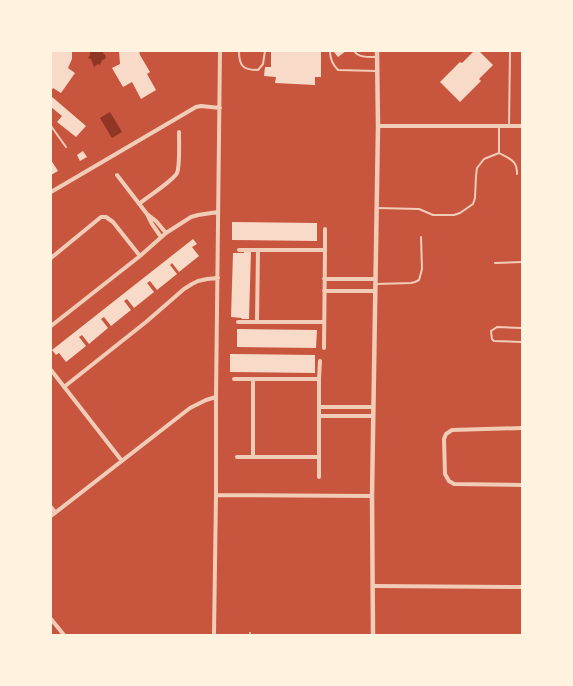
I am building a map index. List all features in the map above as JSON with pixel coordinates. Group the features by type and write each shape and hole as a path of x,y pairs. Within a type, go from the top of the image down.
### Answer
{"street":[{"path":"214,635 220,51"},
{"path":"373,635 372,416 378,126 377,51"},
{"path":"51,192 196,107 201,106 220,108"},
{"path":"378,126 522,126"},
{"path":"139,204 171,180 178,172 179,132"},
{"path":"117,175 147,214 161,237"},
{"path":"51,326 140,256 166,233 198,214 218,212"},
{"path":"147,214 156,220 166,233"},
{"path":"51,258 101,217 106,217 113,222 140,256"},
{"path":"324,348 325,229"},
{"path":"239,250 324,250"},
{"path":"258,250 258,322"},
{"path":"64,388 146,322 184,289 198,281 218,278"},
{"path":"324,279 375,282"},
{"path":"324,291 374,291"},
{"path":"238,322 324,322"},
{"path":"318,477 320,361"},
{"path":"51,370 122,461"},
{"path":"234,379 319,379"},
{"path":"253,379 253,457"},
{"path":"51,516 190,408 216,397"},
{"path":"319,406 373,407"},
{"path":"319,416 372,416"},
{"path":"522,428 452,430 446,434 444,439 445,474 448,481 454,484 522,485"},
{"path":"237,457 319,457"},
{"path":"216,495 372,496"},
{"path":"51,507 55,512"},
{"path":"373,586 522,587"},
{"path":"51,619 64,635"}],"lane":[{"path":"239,51 240,63 248,70 258,70 263,64 265,51"},
{"path":"330,51 330,58 338,70 378,71"},
{"path":"354,51 363,56 377,57"},
{"path":"509,126 510,51"},
{"path":"51,126 66,147"},
{"path":"499,126 499,153"},
{"path":"499,153 511,159 516,164 517,174"},
{"path":"376,208 419,209 433,215 454,215 460,213 473,204 475,198 477,168 484,159 499,153"},
{"path":"375,282 411,283 419,280 422,269 421,237"},
{"path":"495,263 522,262"},
{"path":"522,328 497,327 491,330 492,339 494,341 522,342"}],"shaded area":[{"path":"90,51 104,51 103,53 106,56 100,65 98,64 94,67 91,59 88,58"},
{"path":"110,112 122,132 112,138 100,118"}],"building":[{"path":"51,51 72,51 72,59 68,68 75,73 61,93 53,88 51,91"},
{"path":"119,51 139,51 150,72 147,74 156,90 141,99 132,82 123,87 112,68 120,64"},
{"path":"271,51 321,51 321,77 315,77 315,85 275,83 276,77 264,76 265,67 271,67"},
{"path":"333,51 346,51 338,57"},
{"path":"474,51 479,51 493,65 479,79 481,81 460,102 440,82 460,62 462,63"},
{"path":"51,96 86,126 76,137 57,122 62,116 51,107"},
{"path":"83,151 87,157 80,161 77,155"},
{"path":"51,160 58,171 51,175"},
{"path":"232,222 317,223 317,241 232,240"},
{"path":"193,239 197,244 192,247 199,256 179,272 172,263 170,265 177,274 157,290 150,281 147,283 154,292 134,308 127,299 124,301 131,310 111,326 104,317 101,319 108,328 89,344 82,335 79,337 86,346 66,362 59,353 56,355 52,350"},
{"path":"244,251 251,251 249,319 231,317 233,253 244,253"},
{"path":"237,329 317,330 316,348 237,347"},
{"path":"230,354 315,355 315,373 230,372"}]}
